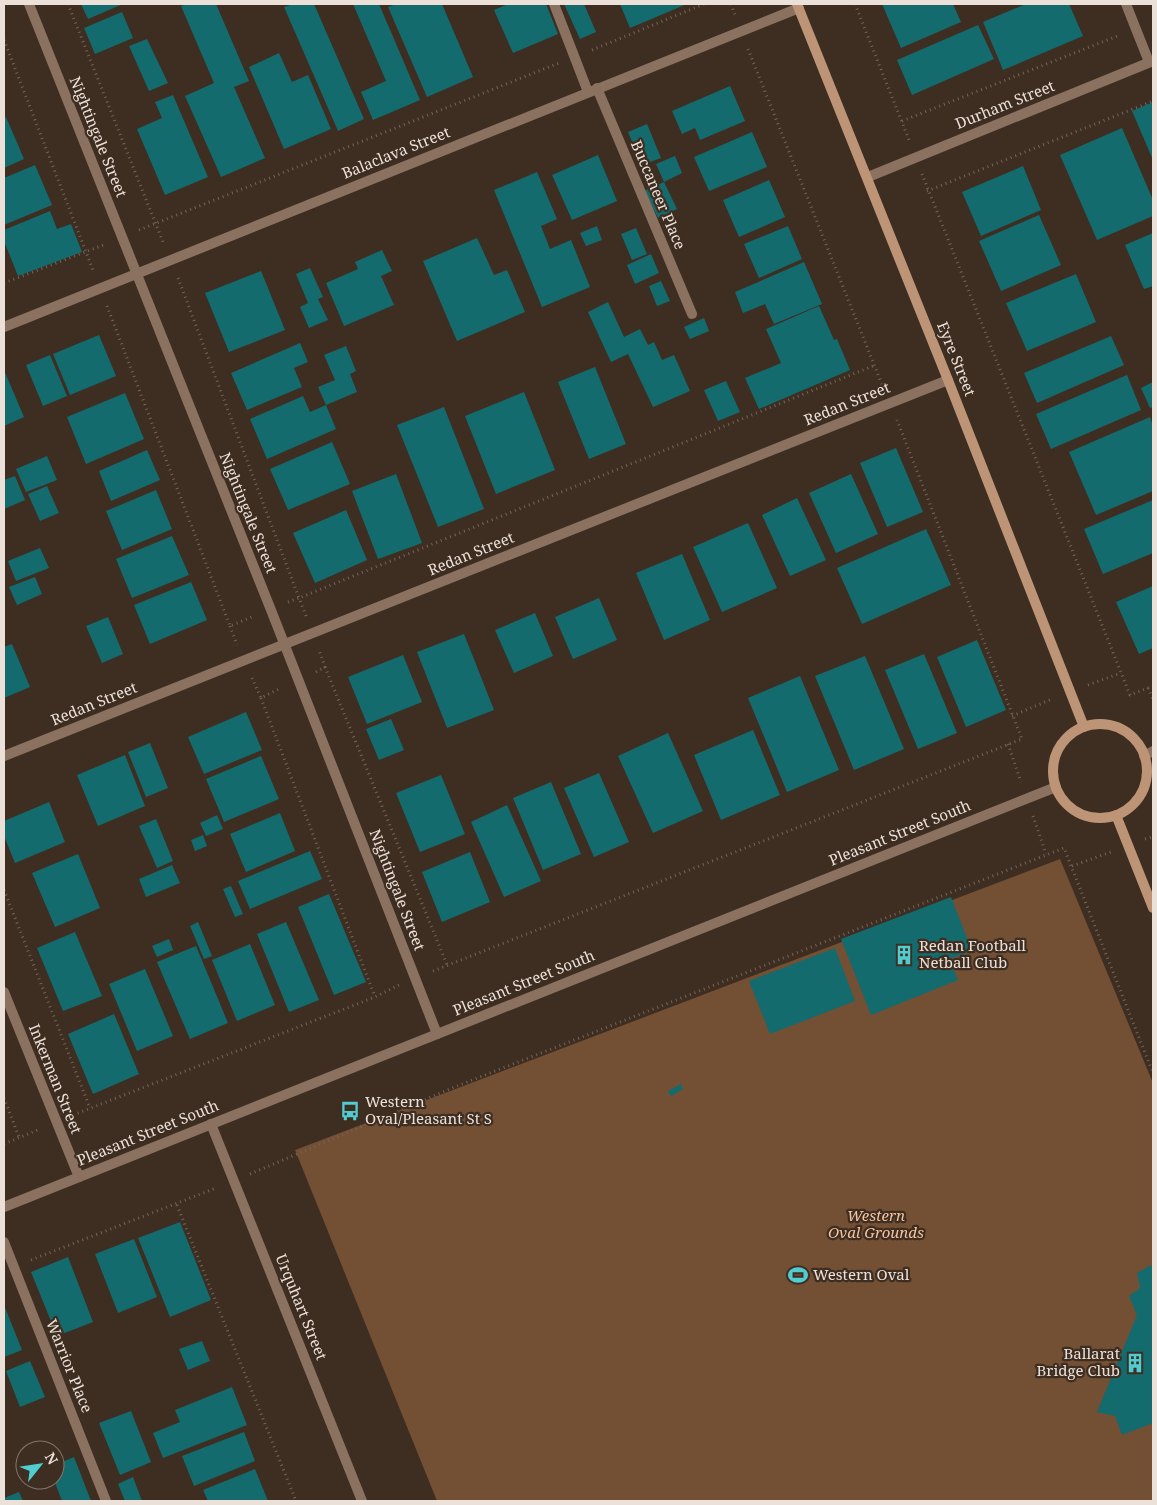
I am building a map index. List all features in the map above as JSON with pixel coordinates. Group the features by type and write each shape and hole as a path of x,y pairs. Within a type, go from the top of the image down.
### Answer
{"main road":[{"name":"Eyre Street","path":"798,6 868,177 1084,727"},
{"path":"1102,724 1120,729 1149,754 1142,791 1131,806 1116,815 1098,818 1080,814 1065,803 1056,787 1053,769 1057,751 1069,736 1084,727 1102,724"},
{"path":"1116,815 1153,908"}],"street":[{"name":"Nightingale Street","path":"29,4 271,610 437,1034"},
{"name":"Buccaneer Place","path":"554,4 574,57 592,90 692,314"},
{"path":"1126,4 1151,62"},
{"name":"Balaclava Street","path":"4,327 592,90 742,32 798,6"},
{"name":"Durham Street","path":"868,177 1151,62"},
{"name":"Redan Street","path":"4,756 948,380"},
{"name":"Pleasant Street South","path":"4,1207 1056,787"},
{"name":"Inkerman Street","path":"4,992 78,1177"},
{"name":"Urquhart Street","path":"212,1124 362,1501"},
{"name":"Warrior Place","path":"4,1242 106,1501"}],"path":[{"path":"68,4 170,260 325,667 448,967"},
{"path":"4,283 122,238 704,4"},
{"path":"4,1144 90,1108 375,997 415,978 448,967 1022,738 731,4"},
{"path":"855,4 902,122 1136,29"},
{"path":"4,40 230,626 261,698 375,997"},
{"path":"1153,101 927,191 1130,695 1153,686"},
{"path":"230,626 873,366"},
{"path":"261,698 325,667"},
{"path":"1148,688 1153,699"},
{"path":"457,1086 1064,848 1153,1073"},
{"path":"4,890 90,1108"},
{"path":"4,1098 20,1137"},
{"path":"177,1205 296,1501"}],"green space":[{"name":"Western Oval Grounds","path":"1060,859 1153,1083 1153,1501 437,1501 295,1150"}],"building":[{"path":"81,4 123,4 88,19"},
{"path":"187,4 216,4 249,81 234,87 265,158 221,177 185,96 214,83 181,6"},
{"path":"293,4 314,4 364,119 338,131 284,7"},
{"path":"353,4 379,4 420,100 373,120 361,92 386,81"},
{"path":"396,4 442,4 473,77 427,97 388,7"},
{"path":"508,4 546,4 558,34 513,53 494,10"},
{"path":"564,4 584,4 596,32 580,39"},
{"path":"620,4 687,4 630,28"},
{"path":"882,4 953,4 961,22 901,48"},
{"path":"1026,4 1069,4 1083,36 1003,70 983,22"},
{"path":"122,12 133,38 95,54 84,28"},
{"path":"978,25 994,59 912,95 897,60"},
{"path":"147,39 168,83 149,91 129,46"},
{"path":"279,53 292,82 308,75 331,129 284,149 249,67"},
{"path":"730,86 745,121 700,140 695,128 682,134 672,111"},
{"path":"173,95 208,177 165,195 137,129 162,118 155,102"},
{"path":"1153,102 1153,160 1132,111"},
{"path":"6,117 24,159 4,168 4,118"},
{"path":"647,124 661,158 642,165 628,132"},
{"path":"1122,128 1153,200 1153,216 1097,240 1060,155"},
{"path":"752,132 767,167 709,191 694,157"},
{"path":"598,155 617,201 572,220 552,175"},
{"path":"675,156 682,173 664,182 656,164"},
{"path":"35,165 52,205 4,225 4,178"},
{"path":"1023,166 1041,210 981,236 962,192"},
{"path":"537,172 557,219 541,226 550,249 571,240 590,287 542,307 494,190"},
{"path":"769,180 785,217 739,237 723,200"},
{"path":"664,182 677,209 658,218 644,191"},
{"path":"50,211 57,229 71,224 82,252 18,276 4,241 4,230"},
{"path":"1039,215 1061,265 1001,291 979,241"},
{"path":"597,226 602,240 586,246 580,233"},
{"path":"788,226 802,259 759,278 744,244"},
{"path":"636,228 647,254 632,260 621,234"},
{"path":"1153,233 1153,286 1144,289 1125,245"},
{"path":"477,238 494,275 507,270 525,312 457,341 423,261"},
{"path":"382,250 392,271 381,276 394,305 344,326 326,283 358,269 355,262"},
{"path":"651,254 659,273 635,284 627,265"},
{"path":"804,262 822,304 774,324 765,304 743,313 735,292"},
{"path":"310,268 323,297 318,299 328,320 309,328 300,307 308,303 296,274"},
{"path":"261,271 285,330 229,352 205,293"},
{"path":"1076,274 1096,322 1027,351 1006,303"},
{"path":"661,281 670,301 657,306 649,286"},
{"path":"608,302 624,337 640,329 648,345 654,342 662,360 674,355 690,391 653,407 628,354 611,362 588,312"},
{"path":"819,306 834,340 837,339 850,370 759,409 745,378 781,363 766,329"},
{"path":"704,318 709,331 690,339 684,327"},
{"path":"99,335 116,376 70,395 53,354"},
{"path":"1111,336 1124,365 1037,403 1024,373"},
{"path":"300,343 308,362 294,368 302,387 247,410 231,373"},
{"path":"346,346 356,371 350,374 357,392 326,405 318,387 335,380 324,355"},
{"path":"50,355 67,396 43,406 26,365"},
{"path":"595,367 626,444 589,459 558,382"},
{"path":"4,370 24,417 4,426"},
{"path":"1127,375 1141,410 1051,449 1036,414"},
{"path":"726,381 740,412 718,421 704,390"},
{"path":"1153,382 1153,407 1150,408 1141,388"},
{"path":"524,392 555,470 496,494 465,416"},
{"path":"125,393 144,439 86,464 67,417"},
{"path":"303,396 310,412 326,405 336,429 267,459 250,419"},
{"path":"444,407 484,509 438,527 397,425"},
{"path":"1150,417 1153,426 1153,491 1096,515 1069,452"},
{"path":"332,442 350,484 288,510 270,469"},
{"path":"896,448 923,512 887,527 860,463"},
{"path":"147,450 160,480 111,501 99,471"},
{"path":"47,456 57,480 26,492 16,469"},
{"path":"396,474 422,543 378,559 352,491"},
{"path":"851,474 878,534 836,553 809,493"},
{"path":"15,476 25,500 4,509 4,480"},
{"path":"47,486 59,513 40,521 28,494"},
{"path":"156,490 172,529 122,550 106,511"},
{"path":"797,498 826,560 790,576 762,515"},
{"path":"1153,500 1153,553 1103,574 1084,529"},
{"path":"346,510 367,560 315,583 293,533"},
{"path":"748,523 777,588 722,612 693,547"},
{"path":"926,529 951,585 862,624 837,568"},
{"path":"172,536 189,575 132,598 116,559"},
{"path":"40,548 49,568 16,581 8,561"},
{"path":"682,554 710,620 664,640 636,573"},
{"path":"35,577 42,594 17,605 9,587"},
{"path":"191,582 207,620 150,644 134,605"},
{"path":"1153,586 1153,648 1139,654 1116,602"},
{"path":"599,598 617,640 573,659 555,617"},
{"path":"535,613 553,656 514,673 495,630"},
{"path":"108,617 123,654 102,663 86,626"},
{"path":"464,634 494,710 447,728 417,652"},
{"path":"977,640 1006,710 966,727 937,657"},
{"path":"12,644 30,687 4,698 4,647"},
{"path":"924,654 957,733 918,749 885,670"},
{"path":"403,655 422,702 367,724 348,677"},
{"path":"865,656 904,749 854,770 815,676"},
{"path":"800,676 839,770 787,792 748,698"},
{"path":"246,712 262,750 204,774 188,737"},
{"path":"391,719 404,750 379,760 366,729"},
{"path":"753,730 780,795 721,820 694,755"},
{"path":"668,733 703,811 653,833 618,756"},
{"path":"150,743 168,788 146,797 128,752"},
{"path":"125,755 145,806 98,826 77,775"},
{"path":"261,756 279,799 224,822 206,779"},
{"path":"599,773 629,842 594,857 564,788"},
{"path":"441,775 465,834 420,852 396,793"},
{"path":"551,782 581,854 543,870 513,798"},
{"path":"49,802 65,842 15,863 4,836 4,821"},
{"path":"507,805 541,881 504,897 471,822"},
{"path":"280,813 295,851 246,872 230,834"},
{"path":"217,815 223,829 206,836 200,823"},
{"path":"156,819 173,861 157,868 139,826"},
{"path":"203,835 207,846 195,851 191,840"},
{"path":"310,851 322,879 250,909 238,881"},
{"path":"470,852 490,902 442,922 422,872"},
{"path":"78,854 100,908 55,927 32,873"},
{"path":"172,865 180,883 146,897 139,879"},
{"path":"231,886 243,914 235,917 223,889"},
{"path":"329,894 366,982 334,995 298,907"},
{"name":"Redan Football Netball Club","path":"951,897 972,951 949,959 958,980 871,1015 841,939"},
{"path":"198,922 212,956 204,959 190,926"},
{"path":"286,922 319,1000 289,1012 257,934"},
{"path":"75,932 102,996 63,1011 37,948"},
{"path":"169,939 173,950 157,957 152,946"},
{"path":"250,944 275,1005 237,1021 212,960"},
{"path":"196,946 228,1023 190,1039 157,962"},
{"path":"835,948 855,1001 770,1034 749,981"},
{"path":"145,969 173,1036 137,1051 109,984"},
{"path":"114,1014 139,1074 93,1094 68,1034"},
{"path":"681,1084 683,1089 671,1096 668,1091"},
{"path":"180,1222 211,1300 170,1317 138,1238"},
{"path":"134,1239 157,1297 118,1313 95,1254"},
{"path":"68,1257 93,1322 57,1336 31,1272"},
{"name":"Ballarat Bridge Club","path":"1151,1265 1153,1272 1153,1423 1122,1435 1115,1416 1097,1412 1137,1315 1129,1296 1140,1288 1137,1273"},
{"path":"4,1305 22,1350 4,1357"},
{"path":"202,1341 210,1361 188,1370 179,1349"},
{"path":"30,1361 45,1397 20,1407 6,1371"},
{"path":"232,1387 247,1425 163,1458 153,1433 180,1422 175,1410"},
{"path":"131,1411 151,1462 120,1475 99,1423"},
{"path":"244,1432 255,1461 194,1486 182,1456"},
{"path":"74,1457 91,1501 62,1501 58,1490 65,1490 65,1461"},
{"path":"255,1469 268,1501 208,1501 203,1490"},
{"path":"133,1477 142,1501 125,1501 118,1484"},
{"path":"19,1492 23,1501 4,1501 4,1498"}],"place":[{"name":"Redan Football Netball Club","path":"904,955"},
{"name":"Western Oval/Pleasant St S","path":"350,1111"},
{"name":"Western Oval","path":"798,1275"},
{"name":"Ballarat Bridge Club","path":"1135,1363"}]}
